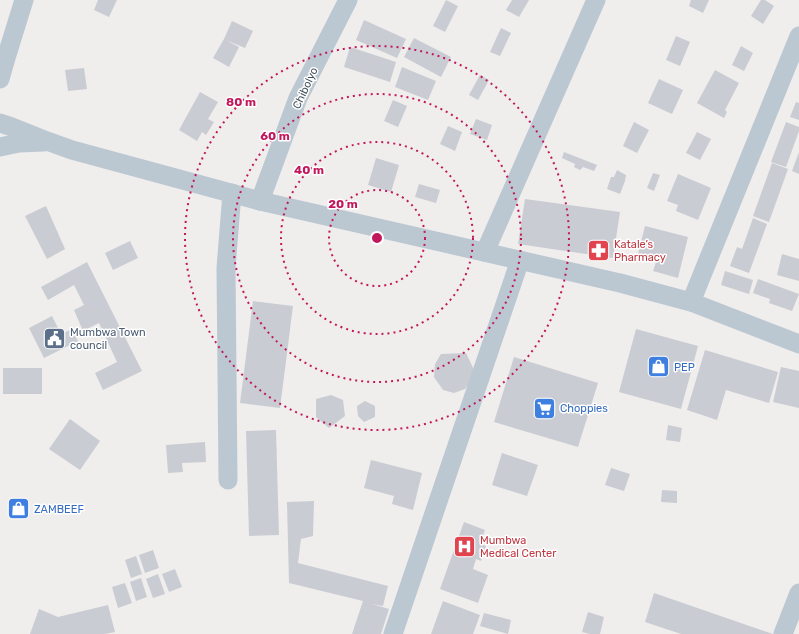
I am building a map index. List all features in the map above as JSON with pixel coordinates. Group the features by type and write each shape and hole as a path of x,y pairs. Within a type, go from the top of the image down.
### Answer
{"street":[{"path":"0,80 3,62 24,0"},
{"name":"Chibolyo","path":"260,201 298,98 348,0"},
{"path":"485,252 596,0"},
{"path":"691,302 799,36"},
{"path":"0,123 72,150 260,201 620,283 691,302 799,344"},
{"path":"0,147 19,143 47,141"},
{"path":"228,480 226,268 232,193"},
{"path":"393,634 520,260"},
{"path":"783,634 799,593"}],"building":[{"path":"98,0 117,0 109,17 94,10"},
{"path":"446,0 458,6 445,32 433,26"},
{"path":"512,0 529,0 519,17 506,10"},
{"path":"691,0 709,0 703,13 689,6"},
{"path":"761,0 765,0 774,6 763,24 751,16"},
{"path":"364,20 406,39 397,58 356,40"},
{"path":"232,21 253,31 245,48 226,40 239,47 229,67 213,58"},
{"path":"501,28 511,33 500,56 490,52"},
{"path":"676,36 690,42 680,66 666,60"},
{"path":"414,38 451,57 441,77 404,57"},
{"path":"741,46 753,53 744,71 732,65"},
{"path":"350,47 396,62 390,82 344,67"},
{"path":"402,67 436,81 428,100 395,87"},
{"path":"84,68 87,89 68,91 65,70"},
{"path":"715,70 739,83 725,110 727,112 724,118 697,103"},
{"path":"480,75 489,80 478,100 469,95"},
{"path":"659,79 683,90 672,114 648,103"},
{"path":"200,92 218,102 208,119 214,122 206,135 202,132 197,141 179,130"},
{"path":"393,100 407,106 398,127 384,121"},
{"path":"796,102 799,103 799,120 790,117"},
{"path":"476,119 492,125 487,140 470,134"},
{"path":"634,122 649,130 637,153 623,146"},
{"path":"786,122 799,127 799,131 786,167 771,162"},
{"path":"448,126 462,132 455,151 440,144"},
{"path":"697,132 711,139 700,160 686,153"},
{"path":"564,152 597,165 594,171 583,167 580,170 574,167 575,164 562,158"},
{"path":"799,152 799,174 792,171"},
{"path":"376,158 399,165 391,192 368,185"},
{"path":"772,163 788,169 769,222 753,216"},
{"path":"617,170 626,175 620,194 607,189 611,177 614,177"},
{"path":"653,173 660,175 654,191 647,188"},
{"path":"678,174 711,188 698,220 676,211 678,205 667,201"},
{"path":"419,184 440,190 436,203 415,197"},
{"path":"525,199 620,212 613,258 518,244"},
{"path":"46,206 65,249 47,259 25,216"},
{"path":"753,218 767,224 749,273 730,266 737,247 742,249"},
{"path":"645,226 688,237 678,278 653,271 656,262 637,258"},
{"path":"130,241 138,258 113,270 105,253"},
{"path":"782,254 799,259 799,281 777,275"},
{"path":"87,262 142,371 103,390 95,373 117,362 99,323 83,331 74,310 84,305 74,285 48,300 41,287"},
{"path":"725,271 753,280 749,294 721,285"},
{"path":"758,279 799,294 792,311 769,303 770,299 753,293"},
{"path":"253,301 293,306 280,408 240,403"},
{"name":"Mumbwa Town council","path":"52,316 61,334 72,329 78,341 44,358 29,328"},
{"path":"636,329 698,346 681,409 619,392"},
{"path":"705,350 778,372 769,403 726,390 717,420 687,410"},
{"path":"466,353 476,374 465,389 454,393 443,390 434,377 435,364 441,354"},
{"path":"514,357 598,383 578,447 494,422"},
{"path":"781,367 799,371 799,408 773,402"},
{"path":"3,368 42,368 42,394 3,394"},
{"path":"331,395 343,400 345,416 329,428 316,417 316,399"},
{"path":"365,401 375,406 375,417 364,422 358,416 357,406"},
{"path":"70,419 100,441 80,470 49,449"},
{"path":"668,425 682,428 680,442 666,440"},
{"path":"276,430 279,535 249,536 246,431"},
{"path":"205,442 206,462 182,463 183,472 168,473 166,445"},
{"path":"502,453 538,465 527,496 492,485"},
{"path":"371,460 422,473 413,510 392,504 394,496 364,488"},
{"path":"611,468 630,474 624,491 605,485"},
{"path":"662,490 677,491 677,503 661,502"},
{"path":"314,501 313,536 301,539 298,563 388,586 383,606 372,604 389,609 381,634 352,634 363,601 289,583 287,502"},
{"path":"464,522 485,530 480,544 486,546 481,561 476,559 473,569 488,575 478,603 440,589"},
{"path":"153,550 159,568 145,573 139,555"},
{"path":"136,556 142,574 131,578 125,560"},
{"path":"175,569 182,587 169,592 162,574"},
{"path":"158,574 165,594 153,598 146,579"},
{"path":"141,578 147,597 136,601 130,582"},
{"path":"125,583 132,603 118,608 112,587"},
{"path":"654,593 773,634 681,634 645,622"},
{"path":"443,601 480,615 473,634 431,634"},
{"path":"108,605 115,632 105,634 30,634 39,609 58,617"},
{"path":"588,612 604,617 600,634 582,632"},
{"path":"484,613 511,620 508,634 480,626"}],"place":[{"name":"Katale’s Pharmacy","path":"599,250"},
{"name":"Mumbwa Town council","path":"55,338"},
{"name":"PEP","path":"659,367"},
{"name":"Choppies","path":"544,408"},
{"name":"ZAMBEEF","path":"18,509"},
{"name":"Mumbwa Medical Center","path":"464,546"}]}
